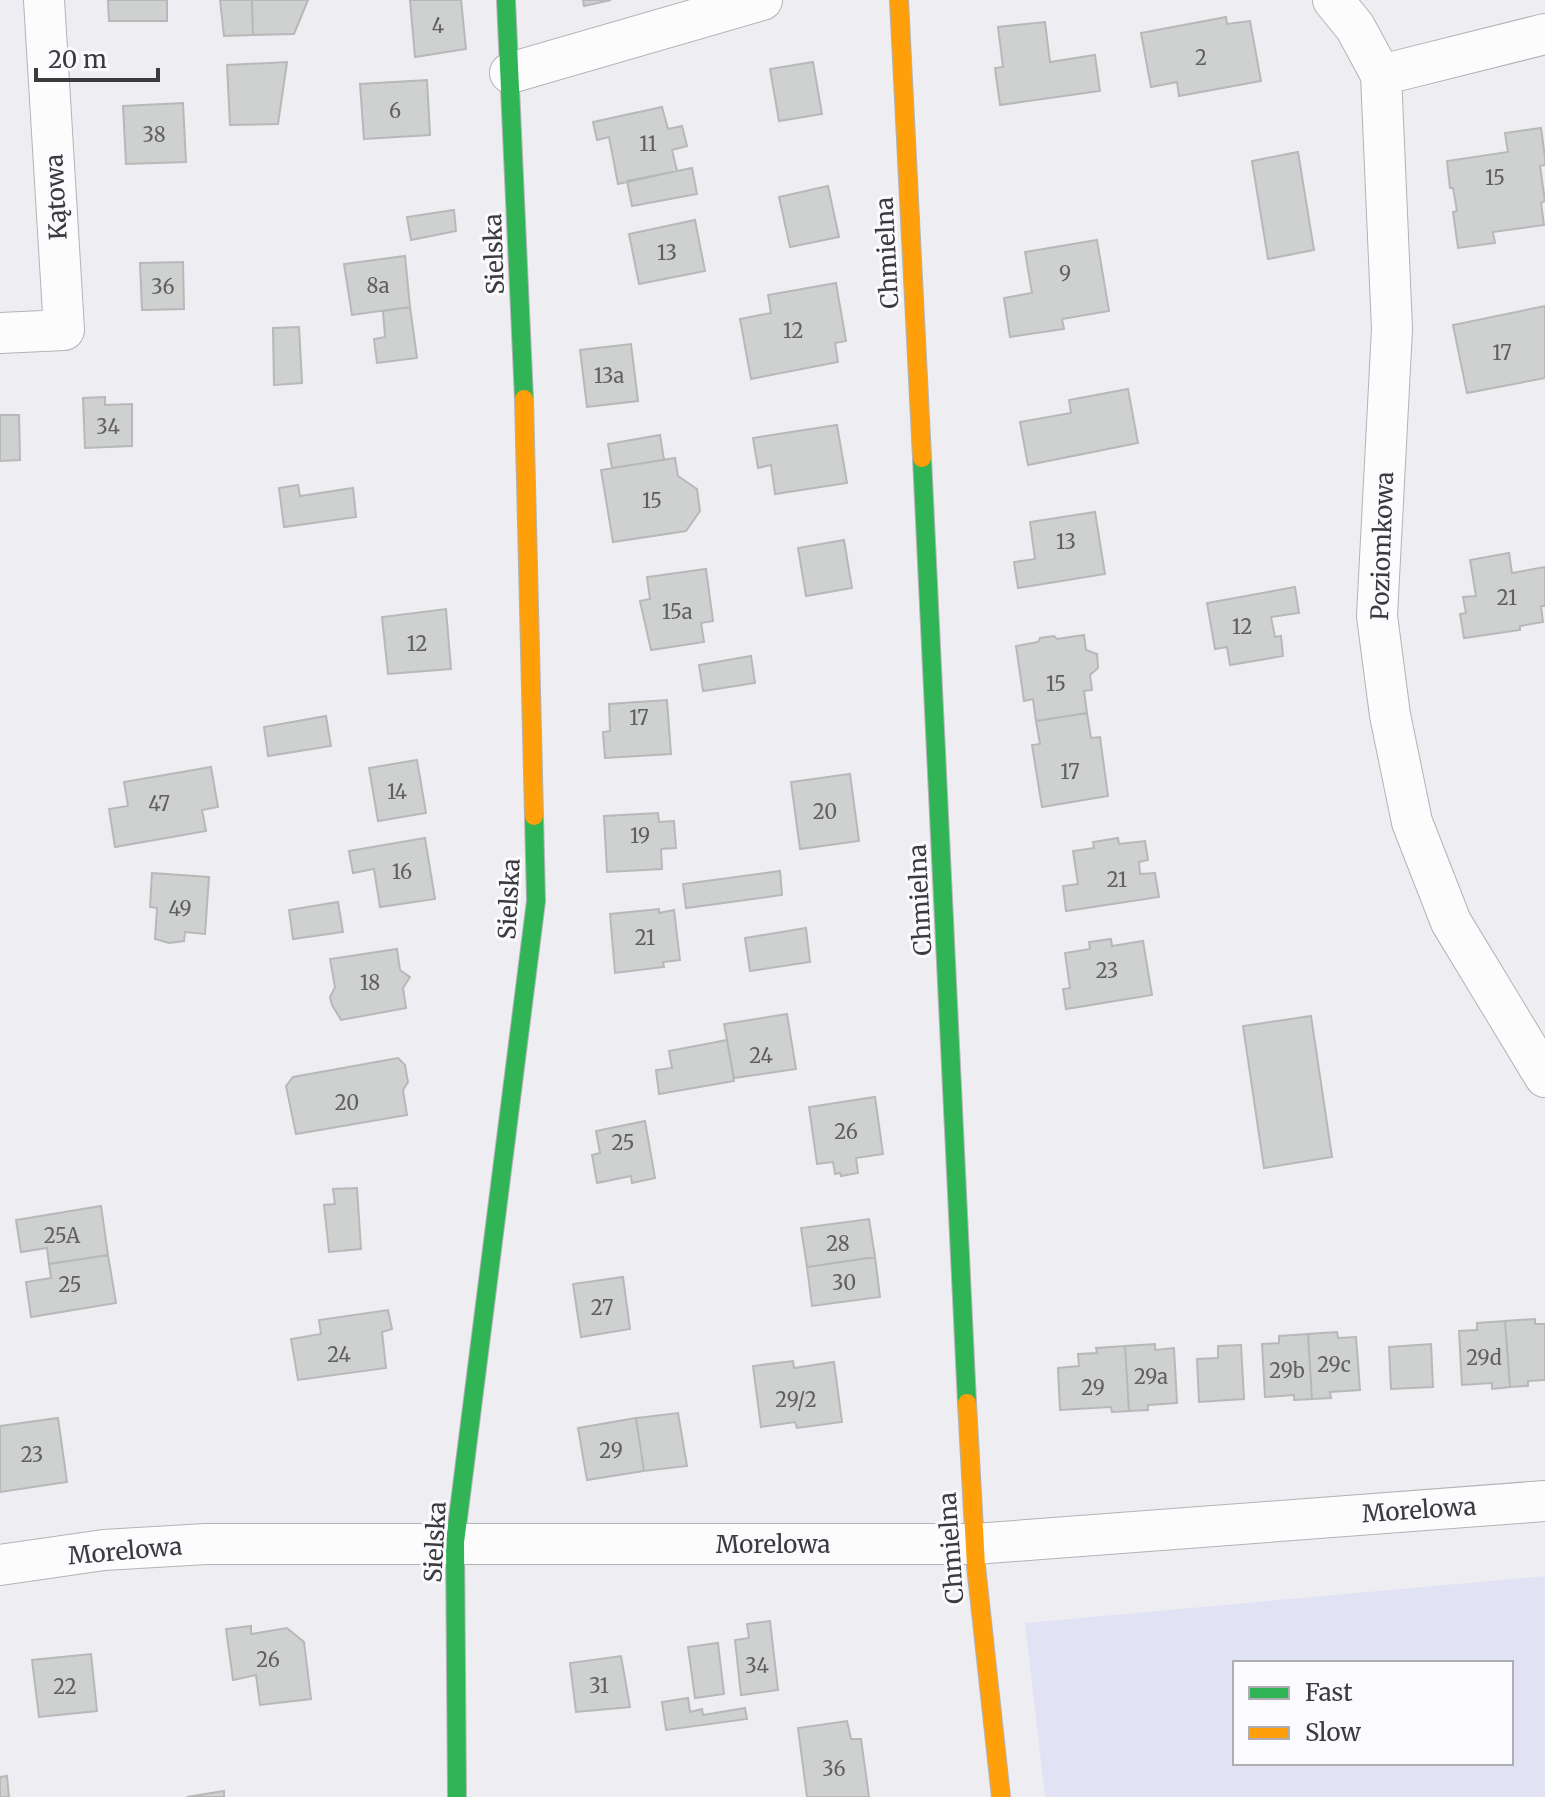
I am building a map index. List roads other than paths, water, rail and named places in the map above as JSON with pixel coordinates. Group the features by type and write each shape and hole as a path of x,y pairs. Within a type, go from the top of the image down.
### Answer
{"street":[{"name":"Kątowa","path":"0,333 64,330 44,0"},
{"name":"Sielska","path":"457,1797 455,1542 536,901 528,485 506,0"},
{"path":"510,73 762,0"},
{"name":"Chmielna","path":"899,0 975,1544 1001,1797"},
{"name":"Poziomkowa","path":"1333,0 1355,27 1381,75 1392,329 1377,616 1390,715 1412,822 1451,922 1545,1077"},
{"path":"1381,75 1545,34"},
{"name":"Morelowa","path":"0,1565 104,1550 206,1544 975,1544 1545,1501"}]}
